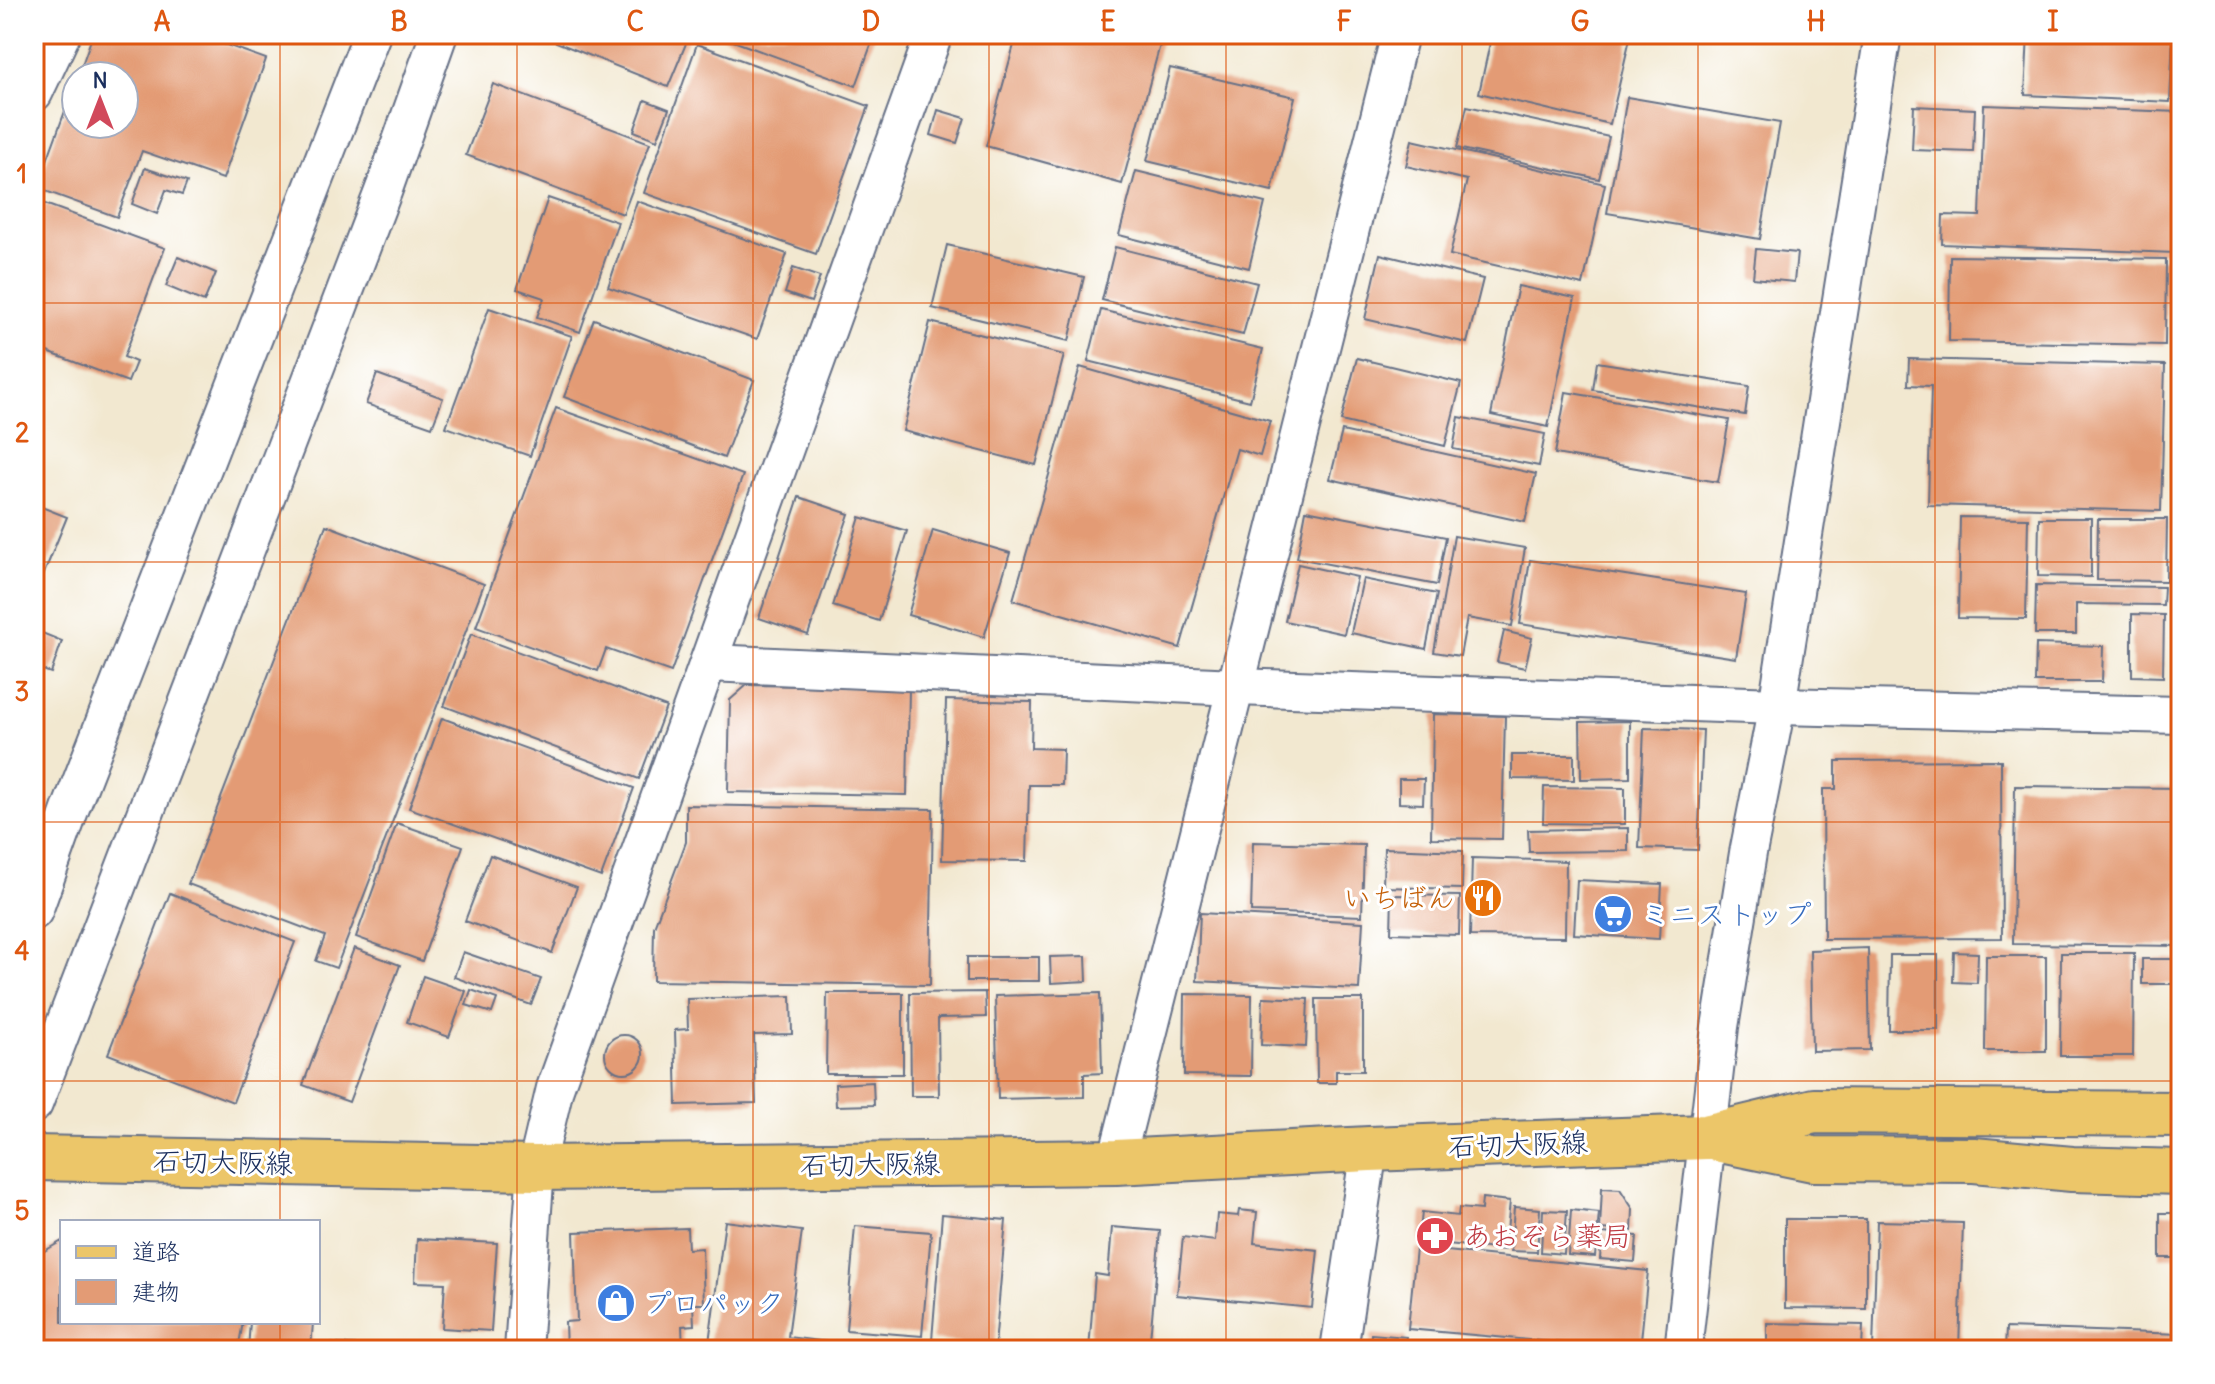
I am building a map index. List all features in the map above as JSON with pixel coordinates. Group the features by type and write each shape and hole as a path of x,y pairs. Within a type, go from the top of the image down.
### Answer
{"main road":[{"name":"石切大阪線","path":"34,1158 536,1168 1116,1162 1706,1137 1814,1111 2181,1114"},
{"name":"石切大阪線","path":"1706,1137 1813,1159 1974,1160 2072,1169 2181,1172"}],"street":[{"path":"34,93 62,34"},
{"path":"34,911 76,795 372,34"},
{"path":"34,1104 384,189 439,34"},
{"path":"523,1350 536,1168 555,1088 934,34"},
{"path":"1116,1162 1400,34"},
{"path":"1683,1350 1720,1027 1743,882 1777,706 1883,34"},
{"path":"710,663 1236,687 1777,706 2181,715"},
{"path":"1339,1350 1369,1149"}],"building":[{"path":"93,34 196,34 266,59 223,179 142,151 117,217 37,188 60,125 60,140 140,140 140,60 84,60"},
{"path":"559,34 690,34 668,87 556,42"},
{"path":"714,34 875,34 856,86"},
{"path":"1017,34 1163,34 1122,184 986,146"},
{"path":"1492,34 1631,34 1610,124 1479,93"},
{"path":"2028,34 2173,34 2170,102 2025,95"},
{"path":"697,44 869,106 816,254 644,193"},
{"path":"1170,68 1295,97 1272,191 1147,161"},
{"path":"493,84 650,143 623,214 466,155"},
{"path":"1627,97 1780,123 1760,239 1607,213"},
{"path":"645,100 669,109 657,140 634,131"},
{"path":"1984,105 2181,112 2175,253 1942,244 1943,215 1980,216"},
{"path":"1467,106 1609,137 1599,179 1457,148"},
{"path":"1914,106 1975,109 1973,152 1912,150"},
{"path":"938,110 965,118 957,143 931,135"},
{"path":"1412,140 1605,184 1583,285 1450,255 1467,180 1406,166"},
{"path":"145,168 187,182 182,195 166,190 157,214 132,204"},
{"path":"1136,171 1265,203 1249,268 1119,235"},
{"path":"548,198 618,222 580,332 537,317 544,298 517,289"},
{"path":"34,200 165,248 124,357 136,362 128,382 34,347"},
{"path":"637,201 787,254 757,339 608,287"},
{"path":"947,245 1084,277 1069,341 932,308"},
{"path":"1115,247 1257,283 1243,335 1102,300"},
{"path":"1756,249 1797,253 1794,282 1753,278"},
{"path":"1380,254 1483,279 1467,343 1365,319"},
{"path":"1950,256 2166,259 2165,345 1949,341"},
{"path":"178,257 216,273 204,302 166,286"},
{"path":"793,268 820,277 811,302 785,293"},
{"path":"1518,286 1575,298 1548,427 1491,415"},
{"path":"489,308 572,336 530,456 446,427"},
{"path":"1101,310 1263,349 1250,401 1088,361"},
{"path":"594,319 754,380 724,458 564,397"},
{"path":"930,322 1064,355 1036,465 903,431"},
{"path":"1357,358 1461,383 1445,446 1341,421"},
{"path":"1909,359 2165,365 2161,511 1928,505 1931,386 1908,385"},
{"path":"1597,362 1749,386 1745,415 1593,390"},
{"path":"1080,367 1270,421 1260,456 1237,449 1180,648 1013,600"},
{"path":"377,374 443,398 432,427 366,404"},
{"path":"1566,392 1729,420 1718,482 1555,454"},
{"path":"556,408 743,475 671,672 606,649 598,671 476,627"},
{"path":"1459,417 1545,434 1539,466 1453,449"},
{"path":"1342,431 1536,474 1525,522 1330,479"},
{"path":"799,497 849,514 808,635 759,618"},
{"path":"34,504 67,517 34,598"},
{"path":"1306,510 1446,537 1437,585 1297,558"},
{"path":"860,517 907,531 879,621 833,606"},
{"path":"1960,517 2028,518 2026,619 1958,618"},
{"path":"2039,518 2091,518 2091,577 2038,576"},
{"path":"2098,519 2167,519 2166,581 2097,580"},
{"path":"326,525 484,584 336,968 316,961 325,936 188,884"},
{"path":"933,530 1010,553 984,637 908,615"},
{"path":"2176,530 2181,530 2181,581 2176,581"},
{"path":"1454,536 1525,548 1512,626 1467,618 1460,656 1434,652"},
{"path":"1530,560 1746,594 1736,658 1520,624"},
{"path":"1298,564 1357,577 1344,634 1285,621"},
{"path":"1363,579 1437,594 1426,649 1351,633"},
{"path":"2036,585 2164,587 2163,605 2076,604 2076,634 2035,634"},
{"path":"2175,587 2181,587 2181,676 2173,676"},
{"path":"2132,614 2164,615 2163,677 2132,676"},
{"path":"34,616 42,619 37,631 62,641 51,673 34,667"},
{"path":"1504,631 1532,638 1525,668 1497,662"},
{"path":"471,634 666,707 639,779 444,706"},
{"path":"2036,644 2103,646 2102,682 2035,682"},
{"path":"747,685 909,688 907,795 728,792 730,700"},
{"path":"946,700 1032,702 1031,748 1063,749 1062,785 1029,785 1027,861 942,860"},
{"path":"1433,714 1505,716 1502,839 1431,838"},
{"path":"442,718 634,788 601,877 409,808"},
{"path":"1630,721 1630,778 1581,779 1580,722"},
{"path":"1644,728 1703,730 1698,850 1639,848"},
{"path":"1512,755 1574,755 1574,780 1512,779"},
{"path":"2001,760 2002,938 1824,939 1823,789 1836,789 1836,761"},
{"path":"1399,779 1424,779 1423,804 1399,803"},
{"path":"2015,786 2181,788 2181,946 2013,944"},
{"path":"1544,787 1625,788 1625,824 1543,823"},
{"path":"686,805 933,809 930,985 653,981 654,927 686,842"},
{"path":"397,823 463,846 422,961 356,937"},
{"path":"1628,828 1628,851 1529,852 1528,830"},
{"path":"1253,842 1364,845 1362,916 1251,912"},
{"path":"1384,848 1463,851 1462,889 1383,887"},
{"path":"490,855 577,887 552,953 465,921"},
{"path":"1472,858 1566,861 1565,937 1470,936"},
{"path":"1577,880 1662,884 1659,939 1574,934"},
{"path":"170,893 295,942 233,1102 108,1054"},
{"path":"1392,895 1460,896 1459,935 1391,933"},
{"path":"1200,913 1363,922 1359,989 1197,981"},
{"path":"354,948 400,965 349,1102 303,1085"},
{"path":"1868,948 1870,1050 1812,1051 1810,950"},
{"path":"463,952 541,979 531,1005 454,977"},
{"path":"1954,952 1978,953 1977,983 1953,982"},
{"path":"2061,953 2134,953 2133,1056 2060,1056"},
{"path":"1890,955 1938,955 1938,1030 1889,1030"},
{"path":"1086,956 1087,981 1051,983 1050,957"},
{"path":"1986,956 2046,956 2046,1051 1985,1051"},
{"path":"967,957 1039,957 1039,981 967,981"},
{"path":"2142,959 2177,959 2176,984 2142,984"},
{"path":"423,976 466,991 449,1037 407,1022"},
{"path":"471,990 497,999 492,1013 466,1005"},
{"path":"985,992 986,1017 938,1018 939,1096 911,1096 910,993"},
{"path":"827,993 903,993 903,1074 826,1074"},
{"path":"1100,993 1102,1073 1084,1074 1084,1097 998,1099 995,996"},
{"path":"1185,994 1252,995 1251,1076 1184,1075"},
{"path":"791,996 792,1034 754,1035 756,1103 677,1105 675,1030 688,1029 687,999"},
{"path":"1263,997 1308,999 1306,1047 1261,1045"},
{"path":"1316,999 1363,999 1363,1071 1336,1071 1336,1083 1317,1083"},
{"path":"624,1035 638,1040 643,1054 638,1068 624,1073 610,1068 605,1054 610,1040"},
{"path":"873,1082 874,1105 836,1106 835,1084"},
{"path":"1602,1188 1620,1189 1633,1209 1632,1231 1600,1229"},
{"path":"1482,1198 1510,1201 1505,1250 1419,1241 1422,1212 1458,1216 1459,1208 1481,1210"},
{"path":"1514,1207 1540,1209 1537,1252 1511,1251"},
{"path":"1239,1210 1257,1212 1254,1243 1318,1250 1312,1308 1177,1295 1183,1237 1215,1241 1217,1214 1238,1216"},
{"path":"1543,1210 1567,1211 1564,1254 1541,1252"},
{"path":"1571,1210 1599,1213 1595,1257 1568,1255"},
{"path":"2160,1213 2181,1213 2181,1258 2160,1258"},
{"path":"942,1214 1006,1220 995,1346 932,1340"},
{"path":"1785,1219 1866,1219 1866,1309 1785,1308"},
{"path":"725,1221 802,1231 788,1337 874,1350 708,1350"},
{"path":"1877,1221 1963,1223 1959,1350 1873,1350"},
{"path":"855,1226 931,1232 922,1336 846,1330"},
{"path":"1112,1227 1160,1231 1149,1350 1089,1350 1095,1274 1108,1276"},
{"path":"687,1228 688,1249 702,1248 704,1304 693,1304 694,1325 682,1326 683,1350 566,1350 565,1322 577,1321 574,1232"},
{"path":"1602,1233 1637,1236 1635,1262 1600,1259"},
{"path":"417,1239 497,1243 491,1331 442,1328 445,1283 415,1282"},
{"path":"60,1242 60,1324 243,1324 238,1350 34,1350 34,1257"},
{"path":"1416,1248 1648,1271 1640,1350 1408,1329"},
{"path":"1767,1323 1863,1325 1862,1350 1767,1350"},
{"path":"250,1324 313,1324 311,1350 248,1350"},
{"path":"2006,1328 2181,1334 2181,1350 2005,1350"},
{"path":"1371,1334 1406,1337 1405,1350 1370,1350"},
{"path":"323,1343 384,1348 384,1350 323,1350"}],"place":[{"name":"いちばん","path":"1483,898"},
{"name":"ミニストップ","path":"1613,914"},
{"name":"あおぞら薬局","path":"1435,1236"},
{"name":"プロパック","path":"616,1303"}]}
